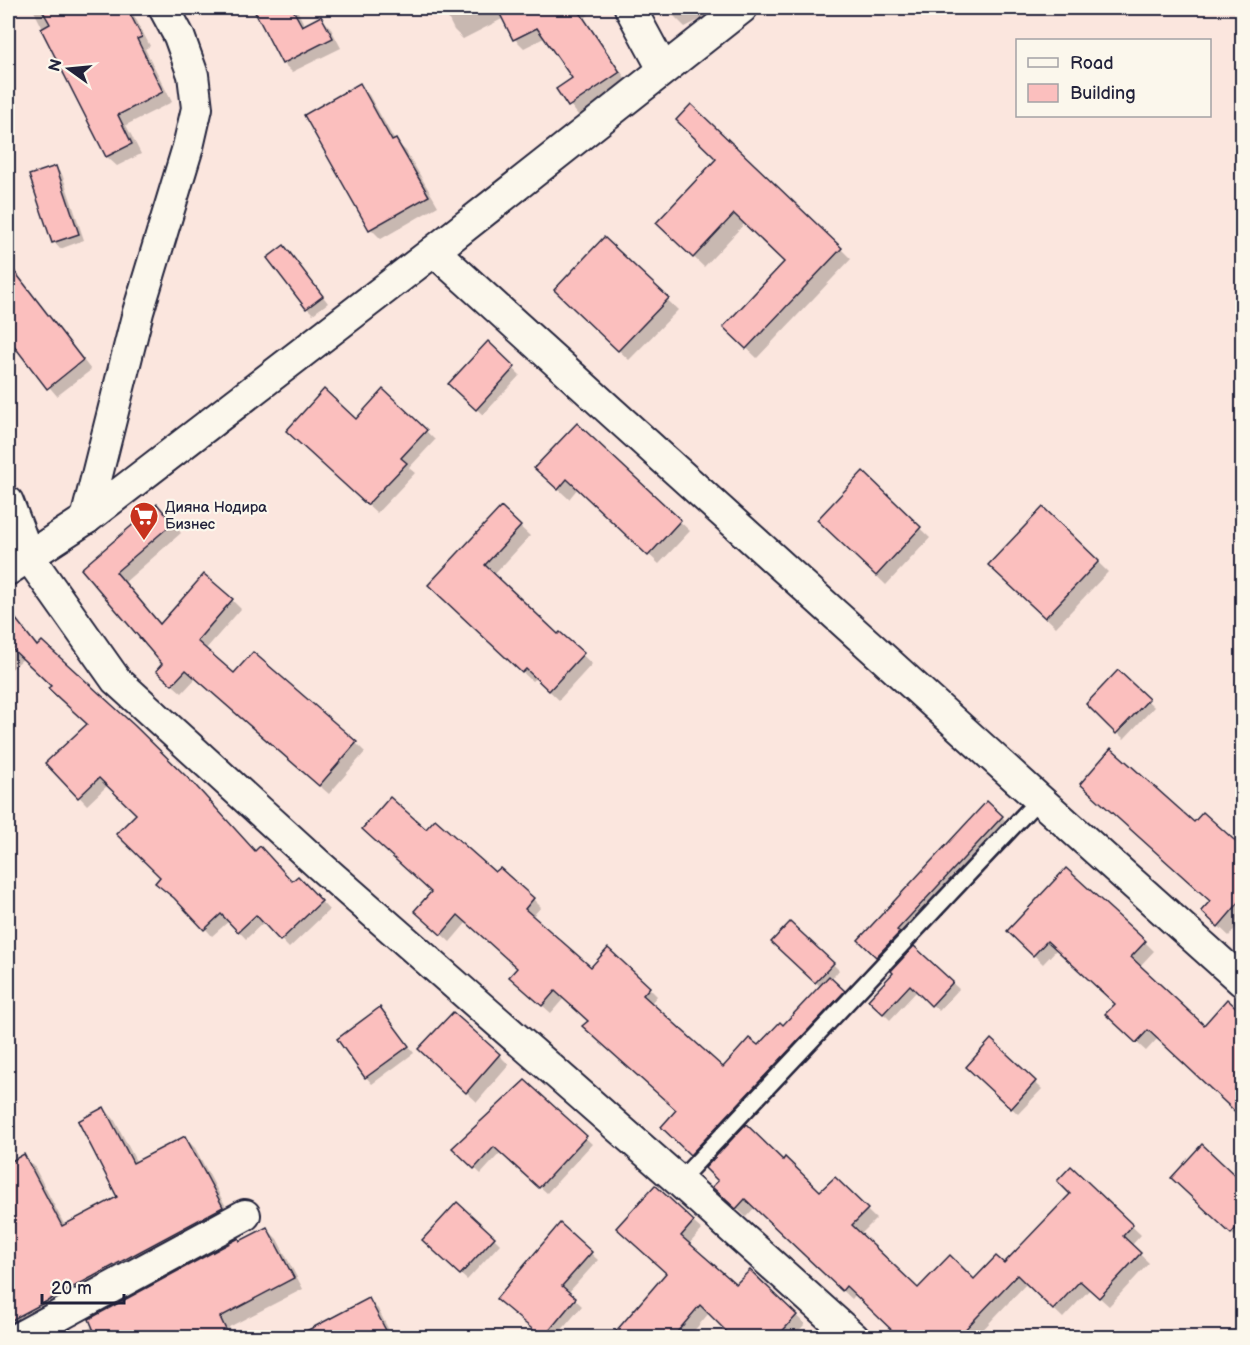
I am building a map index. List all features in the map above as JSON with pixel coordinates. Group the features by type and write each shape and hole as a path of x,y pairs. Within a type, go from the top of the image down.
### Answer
{"street":[{"path":"86,519 138,312 188,147 197,108 193,75 179,36 164,8"},
{"path":"630,8 663,69"},
{"path":"18,564 86,519 742,8"},
{"path":"434,250 1242,981"},
{"path":"8,502 18,564 116,680 319,865 854,1338"},
{"path":"18,1338 245,1215"}],"lane":[{"path":"679,1181 1039,799"}],"building":[{"path":"41,8 127,8 142,37 137,39 163,92 118,115 132,144 106,157 41,29 50,24"},
{"path":"253,8 292,8 302,26 321,16 333,38 282,64"},
{"path":"497,8 577,8 620,72 568,107 556,89 572,78 537,28 513,40"},
{"path":"360,83 392,141 396,139 429,196 369,230 304,115"},
{"path":"691,104 842,248 746,349 723,327 784,262 734,214 693,258 656,223 716,159 676,120"},
{"path":"56,166 79,234 52,243 29,175"},
{"path":"604,237 669,298 618,351 554,290"},
{"path":"284,245 323,296 306,309 267,258"},
{"path":"8,263 83,360 47,389 8,338"},
{"path":"488,341 515,367 476,410 448,384"},
{"path":"324,389 356,419 383,389 427,430 401,458 407,463 367,505 286,431"},
{"path":"577,423 681,520 648,556 567,479 558,490 534,468"},
{"path":"863,471 921,527 876,576 817,520"},
{"path":"157,504 173,523 116,572 160,624 204,574 233,599 197,641 234,673 253,652 357,742 319,786 186,670 172,685 156,671 162,664 81,569"},
{"path":"501,507 521,526 485,565 558,634 560,632 584,653 549,691 526,669 522,673 428,585"},
{"path":"1043,507 1099,561 1045,618 988,565"},
{"path":"8,609 37,646 42,641 135,726 196,786 255,851 260,846 292,881 298,876 322,901 280,941 256,915 238,932 221,914 204,930 174,898 155,883 160,877 116,834 136,814 99,778 78,798 45,763 87,724 48,688 51,686 8,645"},
{"path":"1118,670 1149,699 1116,734 1086,704"},
{"path":"1111,748 1194,822 1203,812 1242,847 1242,899 1218,927 1201,911 1210,901 1080,784"},
{"path":"390,797 426,829 435,819 495,872 500,868 534,898 525,909 591,967 608,948 650,987 643,995 723,1067 749,1038 758,1045 780,1022 783,1025 829,976 845,991 690,1155 661,1127 676,1110 582,1026 588,1021 555,991 542,1006 509,977 517,968 458,915 441,935 414,911 431,892 362,829"},
{"path":"987,801 1003,816 897,930 900,932 876,957 858,940"},
{"path":"1066,868 1146,941 1131,957 1204,1025 1227,999 1242,1013 1242,1118 1148,1030 1136,1043 1105,1014 1115,1004 1047,941 1033,956 1007,931"},
{"path":"790,922 834,963 815,983 771,942"},
{"path":"914,946 953,982 931,1006 910,985 883,1014 868,1000"},
{"path":"380,1007 409,1046 365,1078 337,1039"},
{"path":"453,1012 500,1054 466,1093 418,1049"},
{"path":"991,1039 1036,1081 1011,1109 966,1067"},
{"path":"525,1080 587,1136 539,1188 494,1147 474,1169 452,1148"},
{"path":"104,1107 133,1163 185,1136 223,1207 8,1322 8,1163 24,1154 62,1226 117,1197 78,1121"},
{"path":"746,1124 783,1160 785,1157 820,1191 835,1177 868,1209 852,1225 918,1288 950,1255 974,1279 996,1256 1004,1263 1070,1194 1057,1181 1071,1166 1133,1225 1123,1236 1141,1253 1099,1298 1080,1281 1053,1310 1017,1275 957,1338 900,1338 846,1286 842,1291 745,1199 736,1209 712,1187 718,1181 705,1168"},
{"path":"1202,1144 1242,1182 1242,1221 1231,1234 1171,1178"},
{"path":"655,1185 694,1221 681,1236 736,1284 750,1270 797,1315 776,1338 733,1338 700,1305 672,1338 610,1338 666,1273 616,1228"},
{"path":"457,1202 495,1237 460,1275 422,1240"},
{"path":"560,1223 592,1252 562,1286 576,1298 543,1338 496,1299"},
{"path":"267,1227 294,1278 220,1317 230,1338 97,1338 89,1319 239,1238 240,1241"},
{"path":"369,1298 390,1338 293,1338"}],"place":[{"name":"Дияна Нодира Бизнес","path":"144,542"}]}
